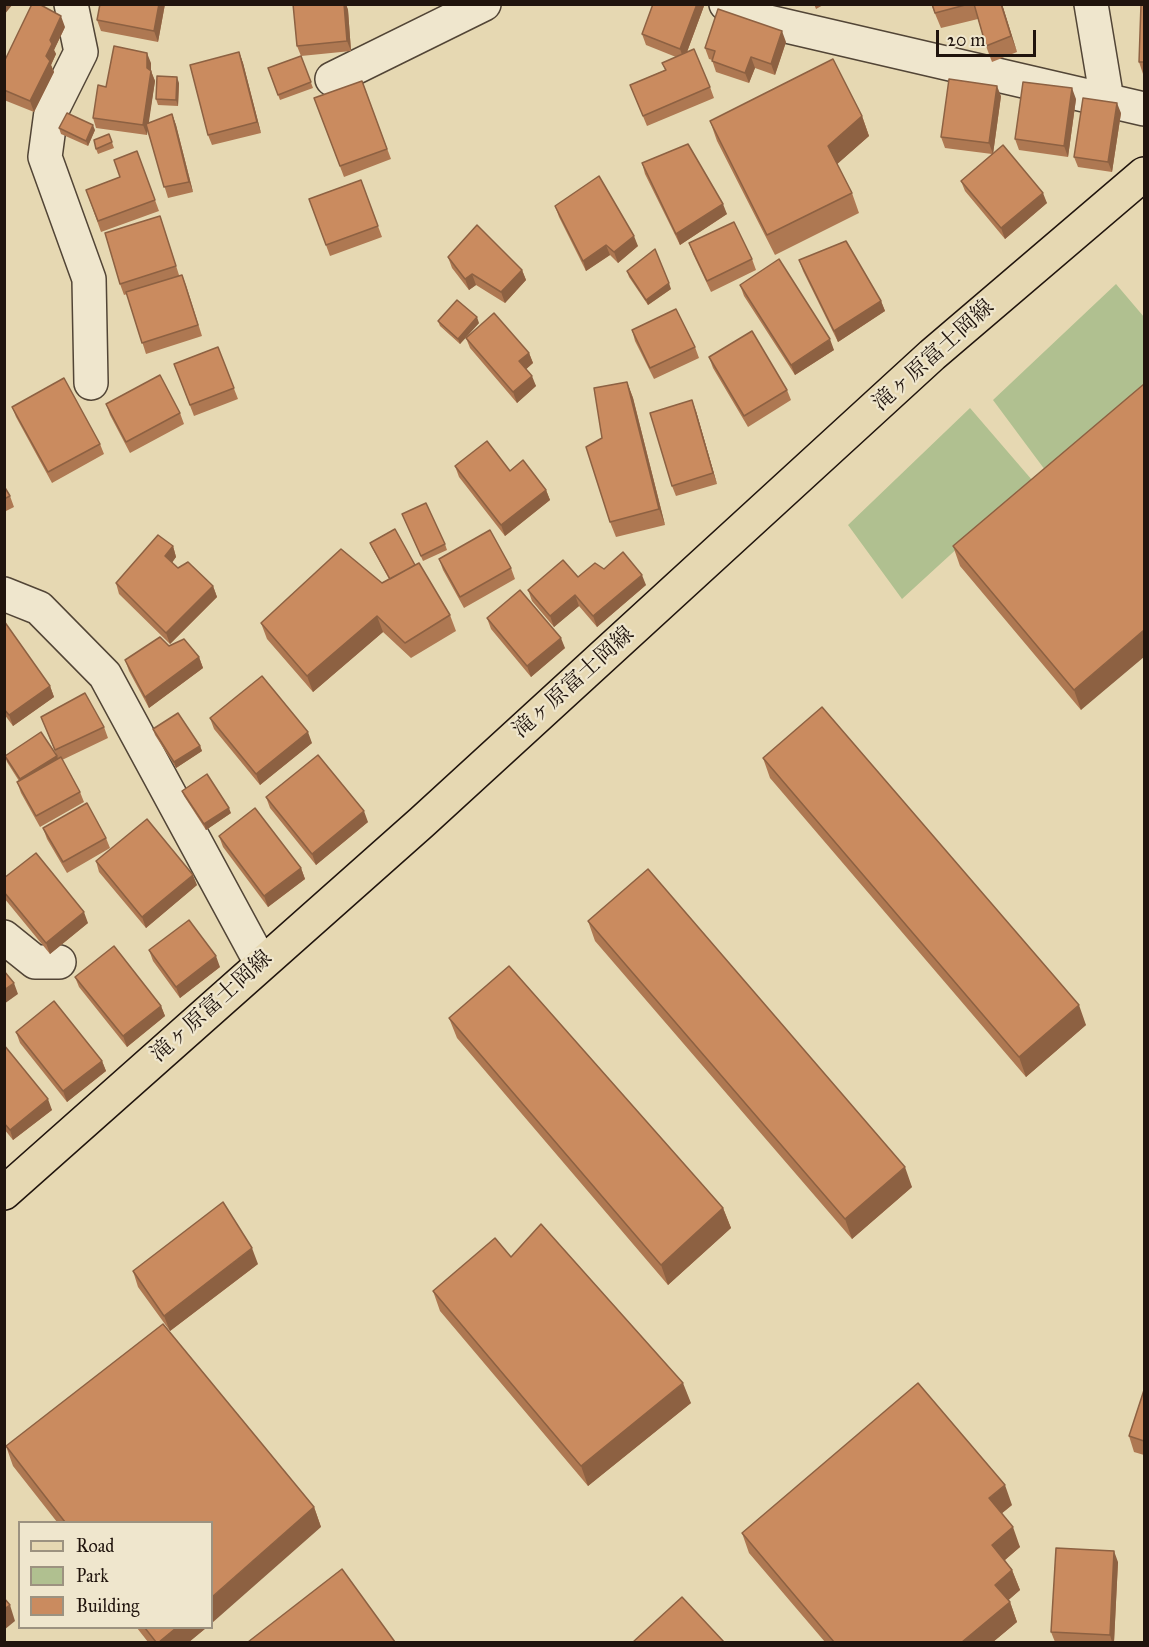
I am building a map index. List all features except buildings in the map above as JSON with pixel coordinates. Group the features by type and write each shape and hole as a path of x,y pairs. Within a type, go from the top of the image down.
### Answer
{"main road":[{"name":"滝ヶ原富士岡線","path":"4,1193 679,589 932,355 1144,174"}],"street":[{"path":"71,4 81,52 51,112 45,157 89,279 91,382"},
{"path":"332,79 484,4"},
{"path":"726,4 756,19 1144,109"},
{"path":"1091,4 1107,100"},
{"path":"4,594 39,608 105,675 261,963"},
{"path":"4,937 35,962 59,962"}],"green space":[{"path":"1116,284 1144,317 1144,386 1048,474 993,400"},
{"path":"970,408 1032,480 902,599 848,525"}]}
